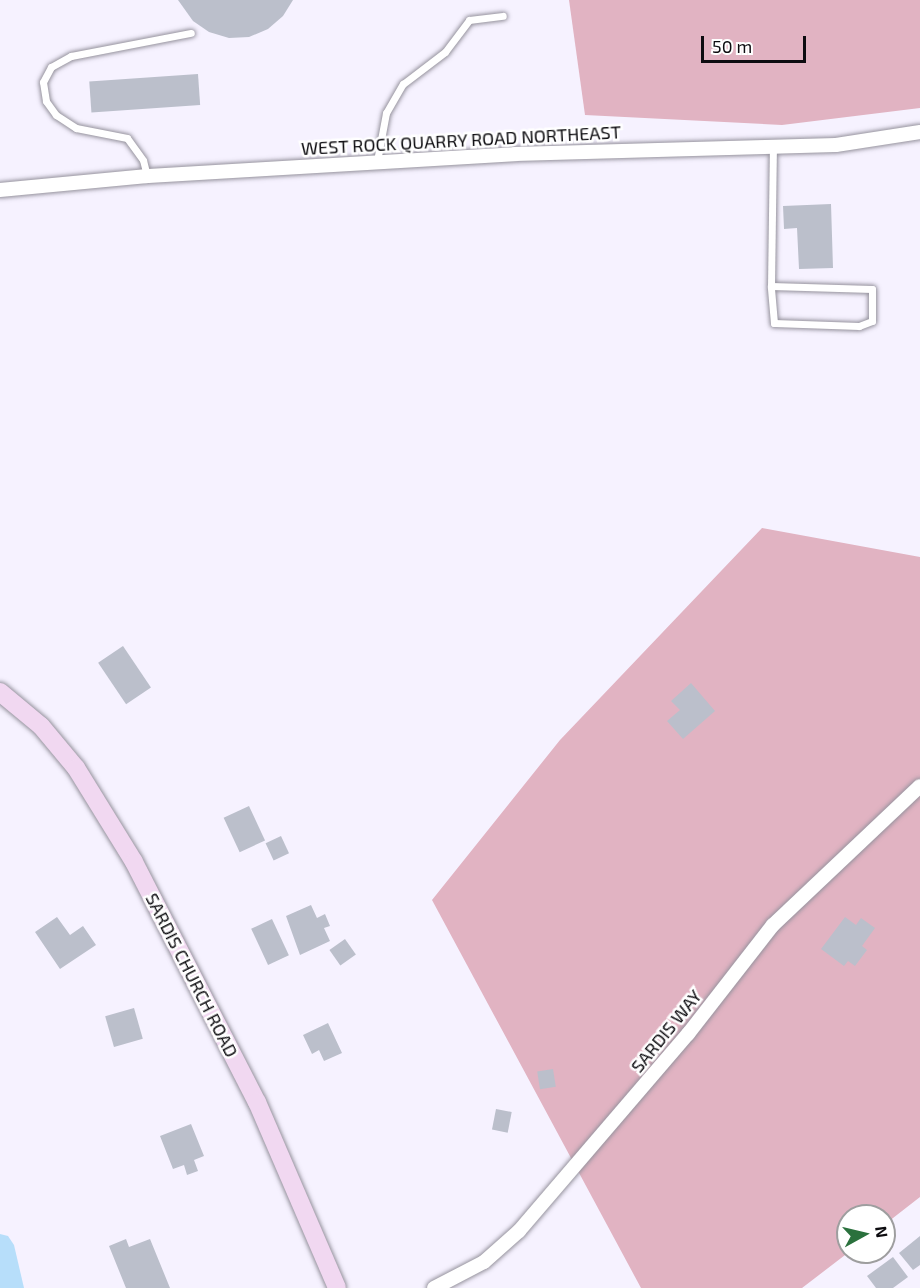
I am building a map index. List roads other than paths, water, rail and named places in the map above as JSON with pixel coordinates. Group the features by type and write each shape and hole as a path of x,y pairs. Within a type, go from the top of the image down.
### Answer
{"street":[{"name":"WEST ROCK QUARRY ROAD NORTHEAST","path":"1,190 376,161 854,144 920,132"},
{"name":"SARDIS CHURCH ROAD","path":"0,692 41,726 76,768 134,862 257,1102 337,1288"},
{"name":"SARDIS WAY","path":"434,1288 484,1262 519,1231 681,1042 773,925 920,786"}],"lane":[{"path":"376,161 386,113 403,84 445,52 469,21 503,16"},
{"path":"147,177 143,160 127,138 76,128 56,115 46,101 42,82 51,66 71,56 191,33"},
{"path":"771,286 872,289 872,321 860,326 774,323 771,286 773,147"}],"water":[{"path":"0,1234 8,1236 14,1245 24,1288 0,1288"}]}
